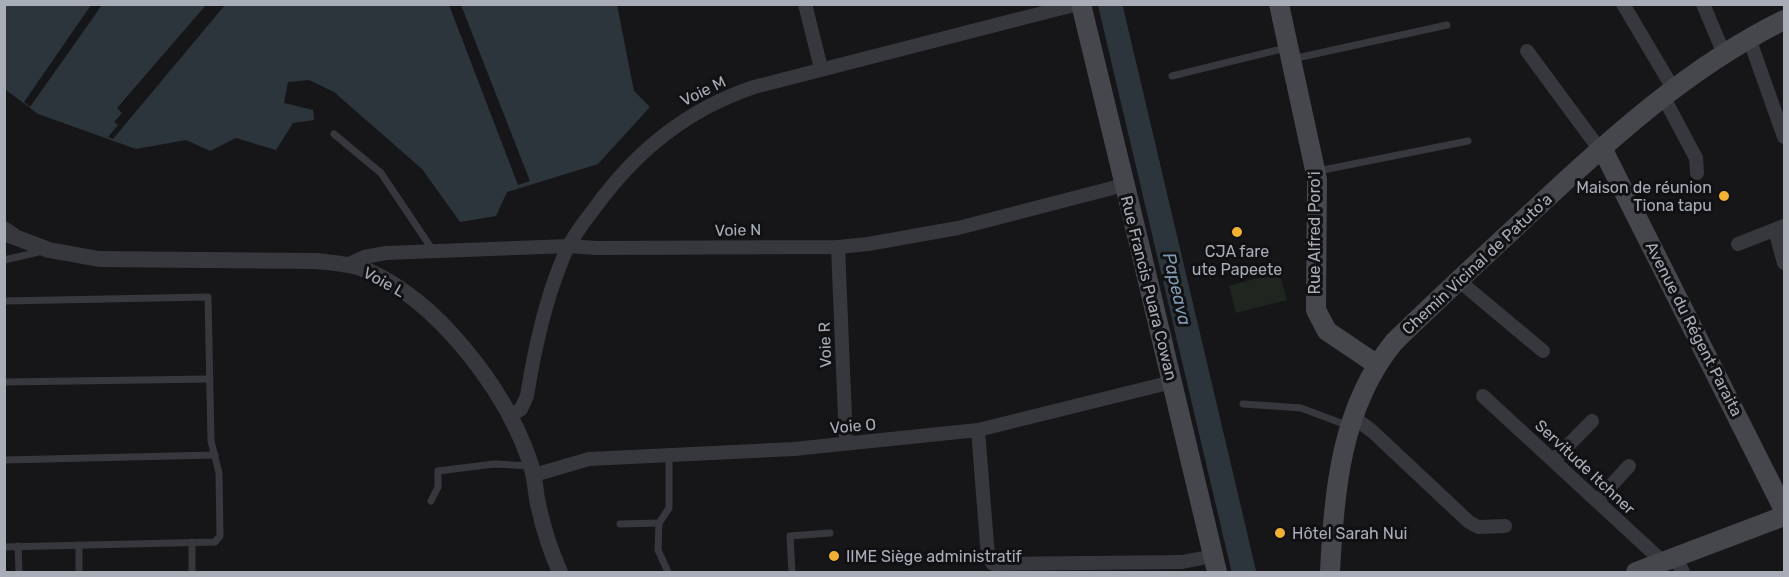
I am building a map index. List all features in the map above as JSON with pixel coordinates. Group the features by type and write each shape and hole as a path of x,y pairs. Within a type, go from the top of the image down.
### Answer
{"main road":[{"name":"Rue Alfred Poro'i","path":"1279,4 1316,171 1314,296 1318,316 1336,339 1377,363"},
{"name":"Rue Francis Puara Cowan","path":"1081,6 1104,93 1215,564"},
{"name":"Chemin Vicinal de Patuto'a","path":"1330,573 1336,490 1351,422 1364,386 1377,363 1394,342 1601,149 1669,94 1724,54 1749,38 1785,20"},
{"name":"Avenue du Régent Paraita","path":"1601,149 1785,510"},
{"path":"1636,573 1674,564 1785,516"}],"street":[{"path":"806,4 821,68"},
{"path":"1623,4 1669,94 1696,158 1697,172"},
{"path":"1703,4 1724,54"},
{"name":"Voie M","path":"510,416 521,409 527,396 550,295 568,246 609,187 664,132 722,98 821,68 916,48 1074,5 1081,6"},
{"path":"1749,38 1785,136"},
{"path":"1527,51 1601,149"},
{"name":"Voie N","path":"349,264 364,257 386,253 568,246 596,248 838,247 919,236 1031,211 1124,185"},
{"path":"1738,244 1780,228 1785,263"},
{"name":"Voie L","path":"4,233 49,250 99,259 317,261 349,264 368,271 423,307 464,350 497,393 510,416 533,471 544,525 560,573"},
{"name":"Voie R","path":"838,247 846,442"},
{"path":"1458,280 1543,351"},
{"name":"Voie O","path":"533,471 589,459 794,449 978,430 1172,382"},
{"name":"Servitude Itchner","path":"1483,396 1598,500 1674,564"},
{"path":"1351,422 1372,431 1469,522 1478,527 1505,526"},
{"path":"1554,460 1592,422"},
{"path":"978,430 988,557 993,564 1182,562 1215,564"},
{"path":"1598,500 1629,466"}],"lane":[{"path":"1172,76 1447,24"},
{"path":"334,134 381,172 434,252"},
{"path":"1316,171 1468,141"},
{"path":"4,224 27,241"},
{"path":"4,260 49,250"},
{"path":"4,301 208,297 211,441 219,473 220,536 215,542 4,547"},
{"path":"4,382 210,379"},
{"path":"1242,404 1301,408 1351,422"},
{"path":"4,460 215,455"},
{"path":"668,572 658,550 659,523 669,508 669,456"},
{"name":"Voie O","path":"431,501 438,487 438,471 494,464 533,471"},
{"path":"620,524 659,523"},
{"path":"792,573 790,536 830,534"},
{"path":"192,542 192,573"},
{"path":"79,545 79,573"},
{"path":"18,546 19,573"}],"shaded area":[{"path":"4,5 617,5 634,91 650,107 598,164 507,192 496,216 460,222 422,169 334,92 309,80 288,82 284,103 313,110 314,120 293,123 276,150 236,138 210,151 186,140 136,149 38,114 6,90"},
{"path":"1279,272 1287,300 1236,313 1229,286"}],"pier":[{"path":"91,5 102,5 30,107 24,102"},
{"path":"206,5 225,5 113,139 108,137 118,125 114,122 122,113 117,108"},
{"path":"449,5 461,5 530,181 518,185"}],"waterway":[{"name":"Papeava","path":"1110,4 1244,572"}],"place":[{"name":"Maison de réunion Tiona tapu","path":"1724,196"},
{"name":"CJA fare ute Papeete","path":"1237,232"},
{"name":"Hôtel Sarah Nui","path":"1280,533"},
{"name":"IIME Siège administratif","path":"834,556"}]}
